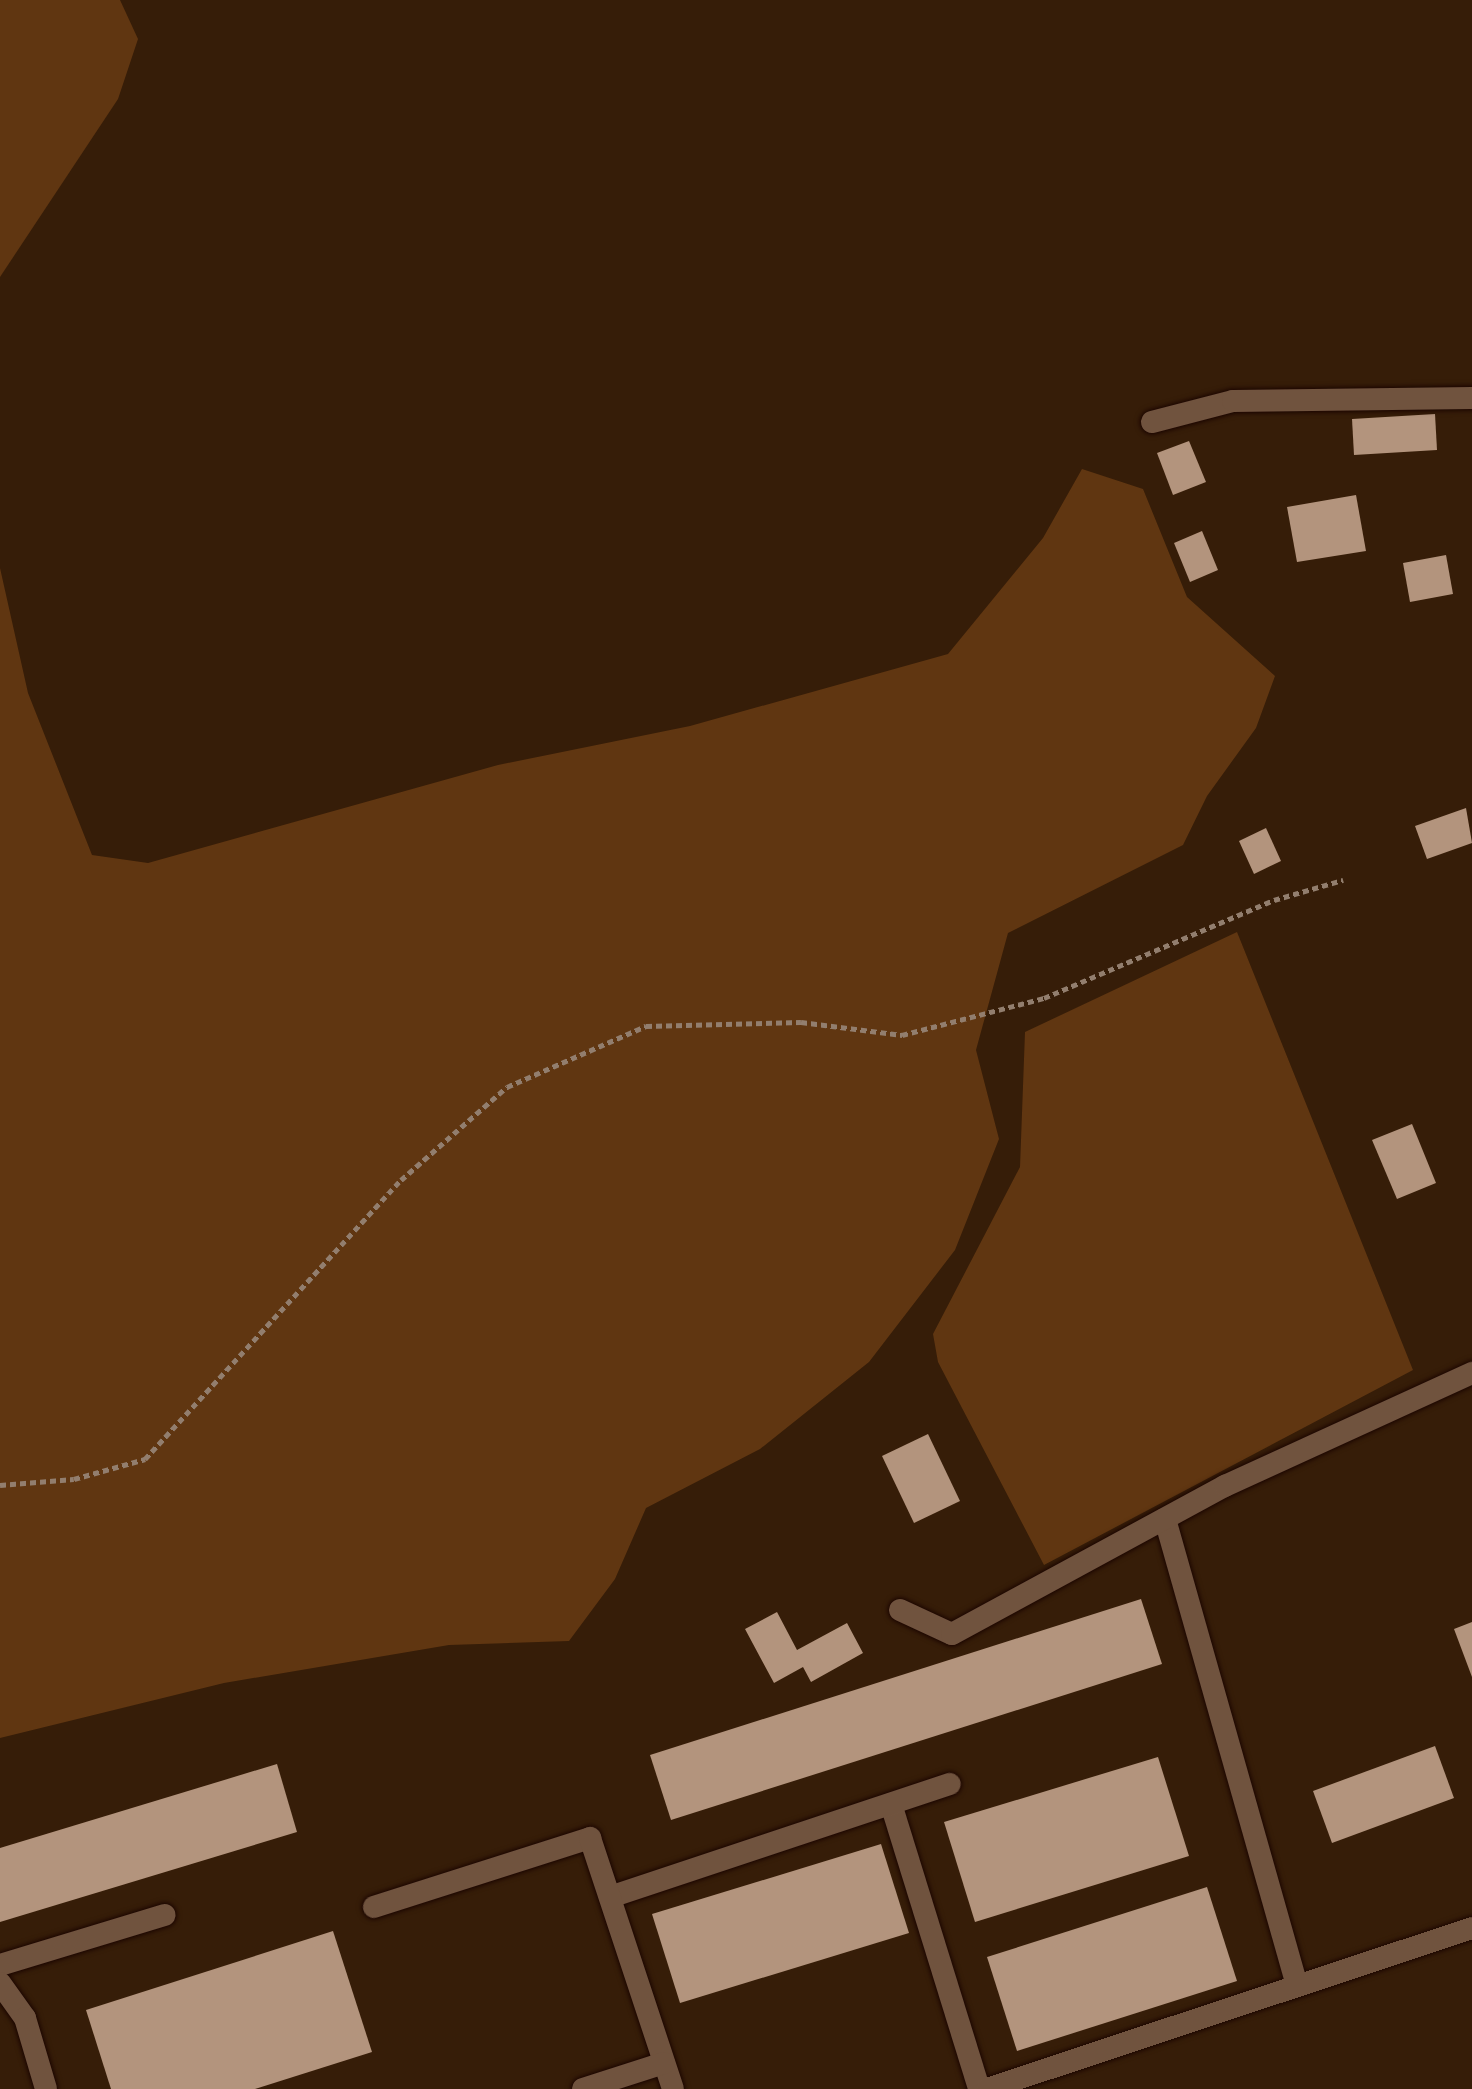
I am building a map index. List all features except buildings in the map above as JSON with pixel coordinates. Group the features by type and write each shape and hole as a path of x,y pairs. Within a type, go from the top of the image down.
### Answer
{"lane":[{"path":"1152,422 1233,401 1472,398"},
{"path":"900,1610 952,1634 1165,1519 1472,1373"},
{"path":"1165,1519 1297,1986"},
{"path":"610,1897 950,1784"},
{"path":"891,1804 979,2089"},
{"path":"374,1907 590,1838 673,2089"},
{"path":"0,1965 165,1915"},
{"path":"987,2089 1472,1928"},
{"path":"0,1983 25,2018 46,2089"},
{"path":"583,2089 664,2063"}],"path":[{"path":"0,1485 74,1479 145,1459 401,1180 507,1087 646,1026 801,1022 902,1035 1044,998 1274,900 1343,880"}],"shaded area":[{"path":"0,0 120,0 138,39 118,99 0,277"},
{"path":"1082,469 1143,489 1187,597 1275,676 1256,728 1207,796 1183,845 1008,933 976,1050 999,1139 955,1250 869,1362 760,1449 646,1508 615,1579 569,1641 449,1645 224,1683 0,1738 0,568 28,693 92,855 148,863 498,765 690,726 948,654 1043,538"},
{"path":"1237,932 1413,1370 1044,1565 938,1362 933,1334 1020,1167 1025,1032"}]}
